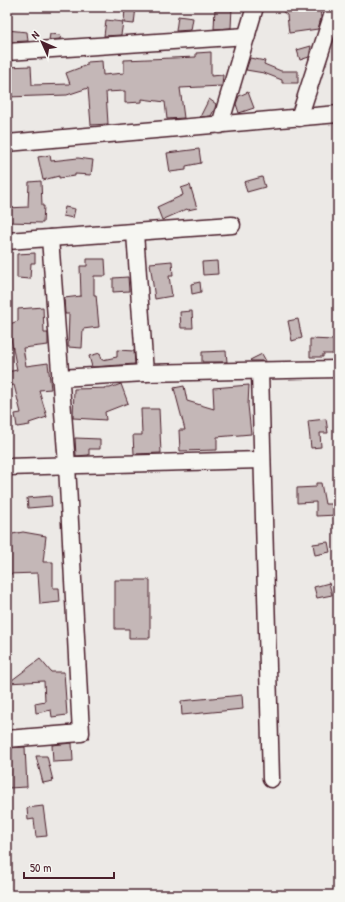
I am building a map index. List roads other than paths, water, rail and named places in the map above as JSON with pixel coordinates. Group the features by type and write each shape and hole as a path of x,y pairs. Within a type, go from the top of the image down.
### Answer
{"street":[{"path":"220,125 256,7"},
{"path":"299,118 334,26 335,7"},
{"path":"7,52 247,36"},
{"path":"7,143 338,114"},
{"path":"7,242 232,225"},
{"path":"135,233 145,373"},
{"path":"7,739 81,733 67,464 50,238"},
{"path":"60,378 145,373 338,369"},
{"path":"260,371 271,780"},
{"path":"7,467 67,464 262,460"}]}
